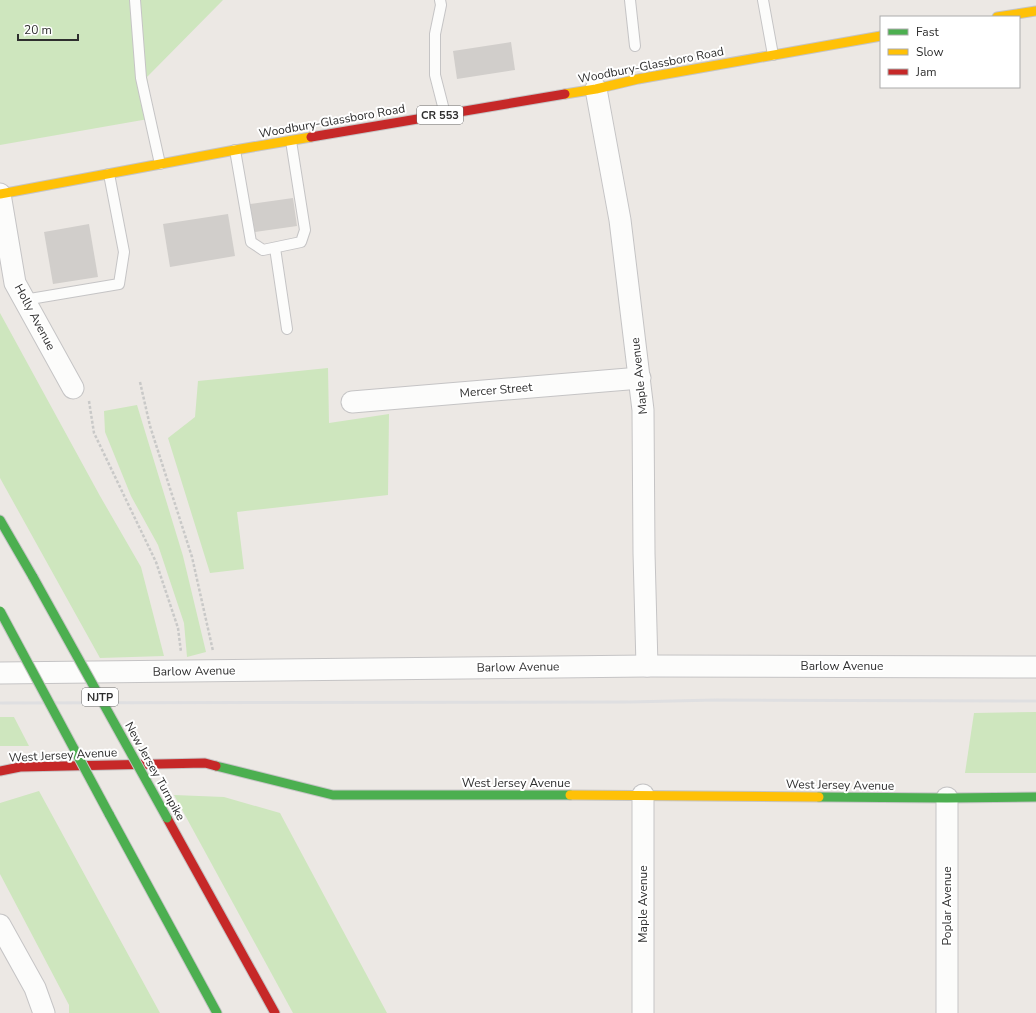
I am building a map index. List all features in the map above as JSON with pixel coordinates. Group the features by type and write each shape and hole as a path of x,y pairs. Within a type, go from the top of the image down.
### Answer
{"main road":[{"path":"1004,16 1036,11"},
{"name":"Woodbury-Glassboro Road","path":"0,194 235,150 596,89 638,79 880,36"},
{"name":"New Jersey Turnpike","path":"0,520 275,1013"},
{"path":"0,611 217,1013"},
{"name":"West Jersey Avenue","path":"0,771 20,767 205,763 333,795 643,795 947,798 1036,797"}],"street":[{"name":"Maple Avenue","path":"596,89 620,220 643,410 644,552 647,666"},
{"name":"Holly Avenue","path":"0,194 15,283 81,391"},
{"name":"Mercer Street","path":"352,402 640,378"},
{"name":"Barlow Avenue","path":"0,673 647,666 1036,666"},
{"name":"Maple Avenue","path":"643,795 643,1013"},
{"name":"Poplar Avenue","path":"947,798 947,1013"},
{"path":"0,925 34,988 44,1013"}],"lane":[{"path":"135,0 141,78 160,164"},
{"path":"440,0 441,5 435,34 436,75 445,114"},
{"path":"630,0 635,46"},
{"path":"764,0 773,55"},
{"path":"235,150 251,242 263,250 301,242 305,230 291,141"},
{"path":"24,300 119,284 124,252 109,174"},
{"path":"275,248 287,329"}],"path":[{"path":"140,382 150,426 192,557 208,623 217,671"},
{"path":"81,391 94,433 156,562 178,628 183,671"}],"green space":[{"path":"0,0 223,0 147,77 154,118 0,145"},
{"path":"0,313 100,496 141,567 164,656 100,658 0,478"},
{"path":"328,368 329,423 389,414 388,495 237,512 244,569 210,573 168,438 195,417 198,381"},
{"path":"137,405 183,556 206,652 187,657 184,623 158,545 131,496 105,432 104,411"},
{"path":"1036,712 1036,773 965,773 974,713"},
{"path":"0,717 14,717 29,746 0,746"},
{"path":"39,791 160,1013 69,1013 69,1005 0,874 0,803"},
{"path":"174,795 224,797 280,813 387,1013 293,1013"}],"building":[{"path":"511,42 515,70 457,79 453,51"},
{"path":"293,198 297,226 255,232 250,204"},
{"path":"228,214 235,256 170,267 163,224"},
{"path":"89,224 98,277 53,284 44,232"}],"railway":[{"path":"0,703 630,702 715,700 1036,701"}],"traffic: fast":[{"path":"0,520 33,577"},
{"path":"33,577 167,818"},
{"path":"0,611 109,814"},
{"path":"216,766 333,795 570,795"},
{"path":"819,797 1036,797"},
{"path":"109,814 217,1013"}],"traffic: slow":[{"path":"1004,16 1036,11"},
{"path":"565,94 596,89 638,79 880,36"},
{"path":"0,194 311,137"},
{"path":"570,795 819,797"}],"traffic: jam":[{"path":"311,137 565,94"},
{"path":"0,771 20,767 205,763 216,766"},
{"path":"167,818 275,1013"}]}
